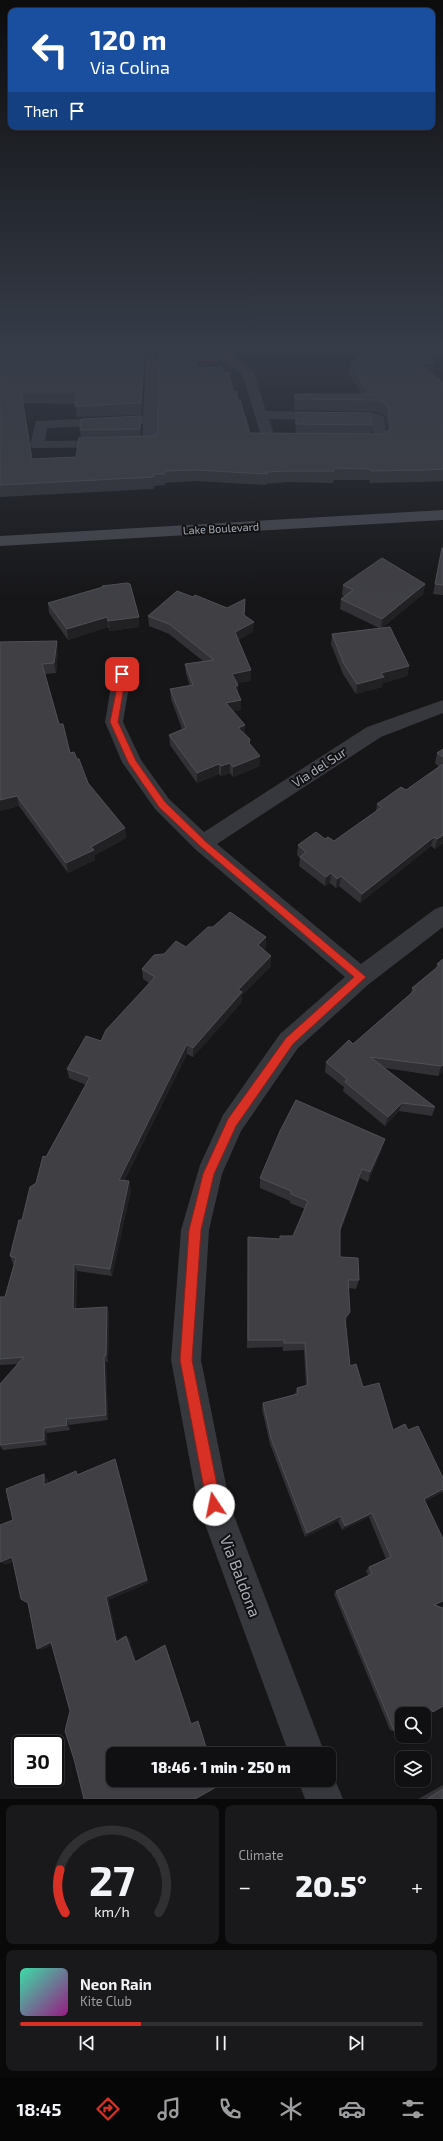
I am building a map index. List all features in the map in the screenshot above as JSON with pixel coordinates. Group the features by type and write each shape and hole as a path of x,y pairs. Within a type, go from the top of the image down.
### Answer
{"street":[{"path":"40,431 37,445 149,444 150,431"},
{"path":"266,431 268,439 306,439"},
{"path":"344,440 381,440 379,431"},
{"name":"Lake Boulevard","path":"0,541 443,515"},
{"path":"122,674 114,722 132,762 162,804 202,843 361,977"},
{"name":"Via del Sur","path":"202,843 374,732 443,706"},
{"name":"Via Baldona","path":"304,1747 214,1505 186,1360 195,1230 209,1174 232,1123 289,1041 361,977 443,915"},
{"path":"320,1787 324,1799"}],"building":[{"path":"0,431 27,431 32,459 76,457 79,438 155,436 157,431 249,431 250,433 382,434 387,431 443,431 443,469 371,471 370,469 334,468 334,471 287,471 267,472 267,474 196,470 164,471 164,474 153,474 154,477 0,485"},
{"path":"443,548 443,585 435,584"},
{"path":"382,558 425,584 382,619 341,599 353,590 343,585"},
{"path":"127,583 130,584 139,617 108,621 107,617 67,629 48,603 103,587 102,586"},
{"path":"177,591 193,597 195,595 227,608 245,599 244,615 254,622 235,632 251,670 232,674 238,685 235,687 241,700 226,703 245,725 238,728 250,739 249,743 260,756 233,767 230,763 221,766 219,764 197,773 169,735 186,728 170,689 193,685 185,664 214,660 169,624 148,616"},
{"path":"390,627 409,666 381,673 384,677 357,684 344,664 332,634"},
{"path":"57,641 54,663 42,664 59,724 63,724 70,753 74,752 77,759 79,759 88,783 125,828 91,847 94,850 66,863 17,796 0,800 0,642"},
{"path":"443,749 443,757 437,753"},
{"path":"443,764 443,835 437,839 434,837 362,894 341,876 337,879 331,873 326,877 300,857 306,852 298,845 316,832 325,839 328,837 334,841 382,807 377,804 401,787 406,790"},
{"path":"230,912 266,937 258,945 271,956 238,990 242,992 193,1048 187,1044 119,1180 129,1181 110,1269 74,1264 73,1309 107,1307 106,1356 104,1356 106,1415 66,1419 67,1425 44,1428 44,1440 0,1445 0,1384 24,1357 0,1359 0,1297 5,1297 16,1258 10,1256 19,1220 22,1220 30,1187 36,1183 43,1156 46,1157 90,1077 67,1069 86,1036 101,1041 106,1030 155,977 142,969 154,955 164,954 176,941 186,947 208,927 213,927"},
{"path":"443,959 443,1065 441,1066 370,1057 435,1107 402,1103 388,1117 345,1082 347,1079 326,1062 349,1040 353,1044 415,990 412,988 440,965 437,964"},
{"path":"296,1100 385,1139 370,1172 362,1169 340,1229 340,1257 358,1258 359,1280 348,1280 350,1312 345,1318 350,1366 356,1364 363,1387 379,1383 393,1430 405,1424 408,1430 418,1426 443,1478 443,1489 424,1499 443,1539 443,1601 434,1605 443,1608 443,1706 433,1712 431,1707 395,1707 394,1731 336,1591 372,1574 369,1567 391,1557 372,1513 345,1526 341,1516 307,1533 271,1438 263,1403 298,1394 297,1388 308,1385 305,1343 284,1343 284,1340 248,1340 248,1237 280,1239 280,1236 293,1236 308,1201 291,1194 291,1191 260,1178 280,1131"},
{"path":"115,1459 147,1580 106,1597 116,1642 126,1636 135,1662 165,1645 191,1724 198,1721 206,1747 106,1747 106,1787 216,1787 195,1799 84,1799 65,1731 70,1711 51,1642 37,1649 28,1603 21,1599 12,1557 0,1562 0,1525 13,1520 6,1489 44,1474 44,1485 76,1471 77,1475"},
{"path":"443,1789 443,1799 427,1799"}],"route":[{"path":"122,674 114,722 132,762 162,804 202,843 361,977 289,1041 232,1123 209,1174 195,1230 186,1360 214,1505"}]}
